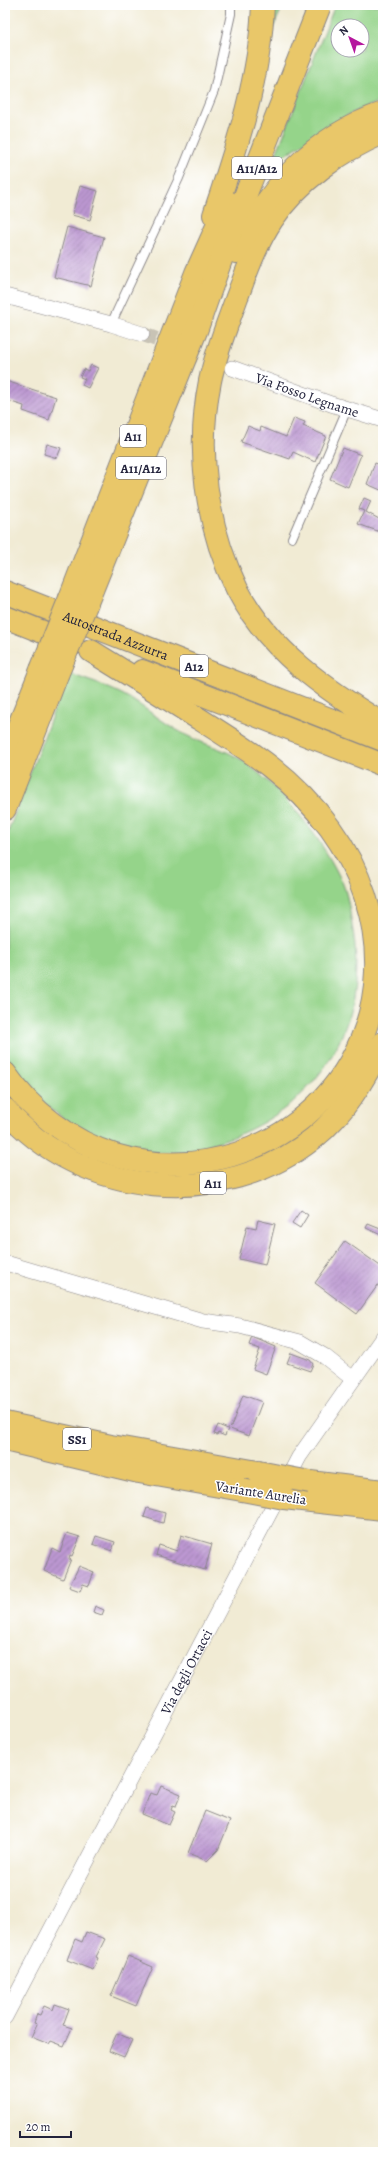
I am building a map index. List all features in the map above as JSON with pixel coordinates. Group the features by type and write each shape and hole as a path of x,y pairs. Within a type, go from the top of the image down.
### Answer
{"highway":[{"path":"196,273 238,142 255,76 261,41 263,5"},
{"name":"A11/A12","path":"196,273 241,173 307,5"},
{"name":"A11/A12","path":"78,602 196,331 229,237 320,5"},
{"path":"196,331 244,236 265,201 292,169 324,142 352,126 383,113"},
{"path":"383,132 354,147 307,181 273,220 266,231 245,275 217,353 205,411 204,442 206,476 215,529 233,579 253,614 290,660 341,699 383,724"},
{"name":"A11","path":"5,760 49,672 78,602 196,273"},
{"name":"Autostrada Azzurra","path":"5,592 383,740"},
{"name":"Autostrada Azzurra","path":"5,617 383,765"},
{"path":"5,1073 18,1091 44,1116 59,1128 94,1147 127,1158 156,1163 183,1164 219,1160 250,1150 274,1138 310,1112 326,1095 339,1078 357,1047 369,1012 373,994 376,974 376,947 371,915 364,890 350,860 331,829 315,809 287,779 240,744 91,651"},
{"path":"5,809 49,672"},
{"name":"A11","path":"5,1108 40,1141 61,1154 98,1172 152,1185 188,1186 214,1183 261,1169 283,1158 314,1138 348,1103 368,1073 383,1043"},
{"path":"5,1407 67,1430 150,1453"},
{"name":"SS1","path":"5,1423 150,1453"},
{"name":"SS1","path":"5,1440 139,1472"},
{"path":"5,1450 104,1470 139,1472"},
{"name":"Variante Aurelia","path":"150,1453 310,1482 383,1491"},
{"name":"Variante Aurelia","path":"139,1472 284,1498 383,1509"}],"street":[{"path":"5,296 111,324 142,334"},
{"name":"Via Fosso Legname","path":"232,368 347,409 383,420"},
{"path":"7,1263 203,1321 240,1326 300,1342 324,1356 353,1378"},
{"name":"Via degli Ortacci","path":"5,2017 299,1457 383,1337"}],"lane":[{"path":"111,324 179,178 214,91 231,14 231,5"},
{"path":"292,538 347,409"}],"green space":[{"path":"268,5 283,5 267,43"},
{"path":"335,5 383,5 383,101 354,112 273,162"},
{"path":"68,673 122,694 184,734 237,757 251,767 279,792 304,820 326,851 343,884 349,904 356,963 353,999 343,1032 328,1062 306,1089 280,1112 249,1130 194,1150 167,1152 133,1151 112,1147 97,1141 70,1124 36,1095 16,1071 5,1053 5,840"}],"building":[{"path":"80,186 98,191 90,220 72,215"},
{"path":"67,227 104,237 91,286 54,277"},
{"path":"91,365 98,368 88,388 82,385 85,379 80,377 84,369 88,371"},
{"path":"6,381 56,397 49,420 23,411 24,406 5,400"},
{"path":"294,418 305,422 303,426 326,436 315,462 293,452 290,459 241,442 248,426 260,431 261,427 286,437"},
{"path":"47,444 61,448 57,458 44,454"},
{"path":"343,448 361,455 348,487 330,479"},
{"path":"375,463 383,466 383,491 367,484"},
{"path":"364,498 371,501 366,512 381,520 383,514 383,533 358,524 364,511 359,509"},
{"path":"301,1210 308,1215 300,1228 292,1223"},
{"path":"258,1220 275,1224 265,1265 239,1259 247,1226 256,1228"},
{"path":"368,1224 383,1230 383,1236 366,1228"},
{"path":"345,1241 383,1268 383,1278 357,1314 315,1283"},
{"path":"252,1337 276,1347 266,1374 253,1369 260,1349 249,1345"},
{"path":"291,1353 310,1360 313,1364 310,1371 287,1363"},
{"path":"243,1395 262,1402 249,1436 230,1429"},
{"path":"218,1425 228,1429 225,1436 218,1433 217,1435 214,1434"},
{"path":"147,1508 165,1513 163,1523 144,1517"},
{"path":"67,1533 80,1537 72,1556 70,1555 69,1559 71,1559 63,1579 44,1571 52,1548 60,1552"},
{"path":"181,1535 212,1544 205,1570 156,1555 159,1545 177,1551"},
{"path":"96,1536 115,1542 112,1551 93,1544"},
{"path":"79,1566 94,1572 89,1586 83,1584 80,1591 69,1587"},
{"path":"95,1606 104,1610 102,1615 93,1612"},
{"path":"161,1786 181,1794 176,1806 173,1805 171,1810 175,1812 169,1825 142,1814 150,1793 157,1795"},
{"path":"205,1811 230,1821 218,1850 207,1861 188,1853"},
{"path":"86,1932 105,1939 96,1957 98,1958 93,1970 67,1960 75,1939 82,1942"},
{"path":"128,1956 153,1967 136,2006 111,1996"},
{"path":"55,2004 69,2009 63,2025 72,2028 64,2046 51,2041 49,2044 31,2037 37,2024 34,2023 37,2014 40,2015 44,2006 53,2010"},
{"path":"117,2033 132,2040 124,2057 109,2051"}],"tunnel":[{"path":"142,334 224,365"}]}
